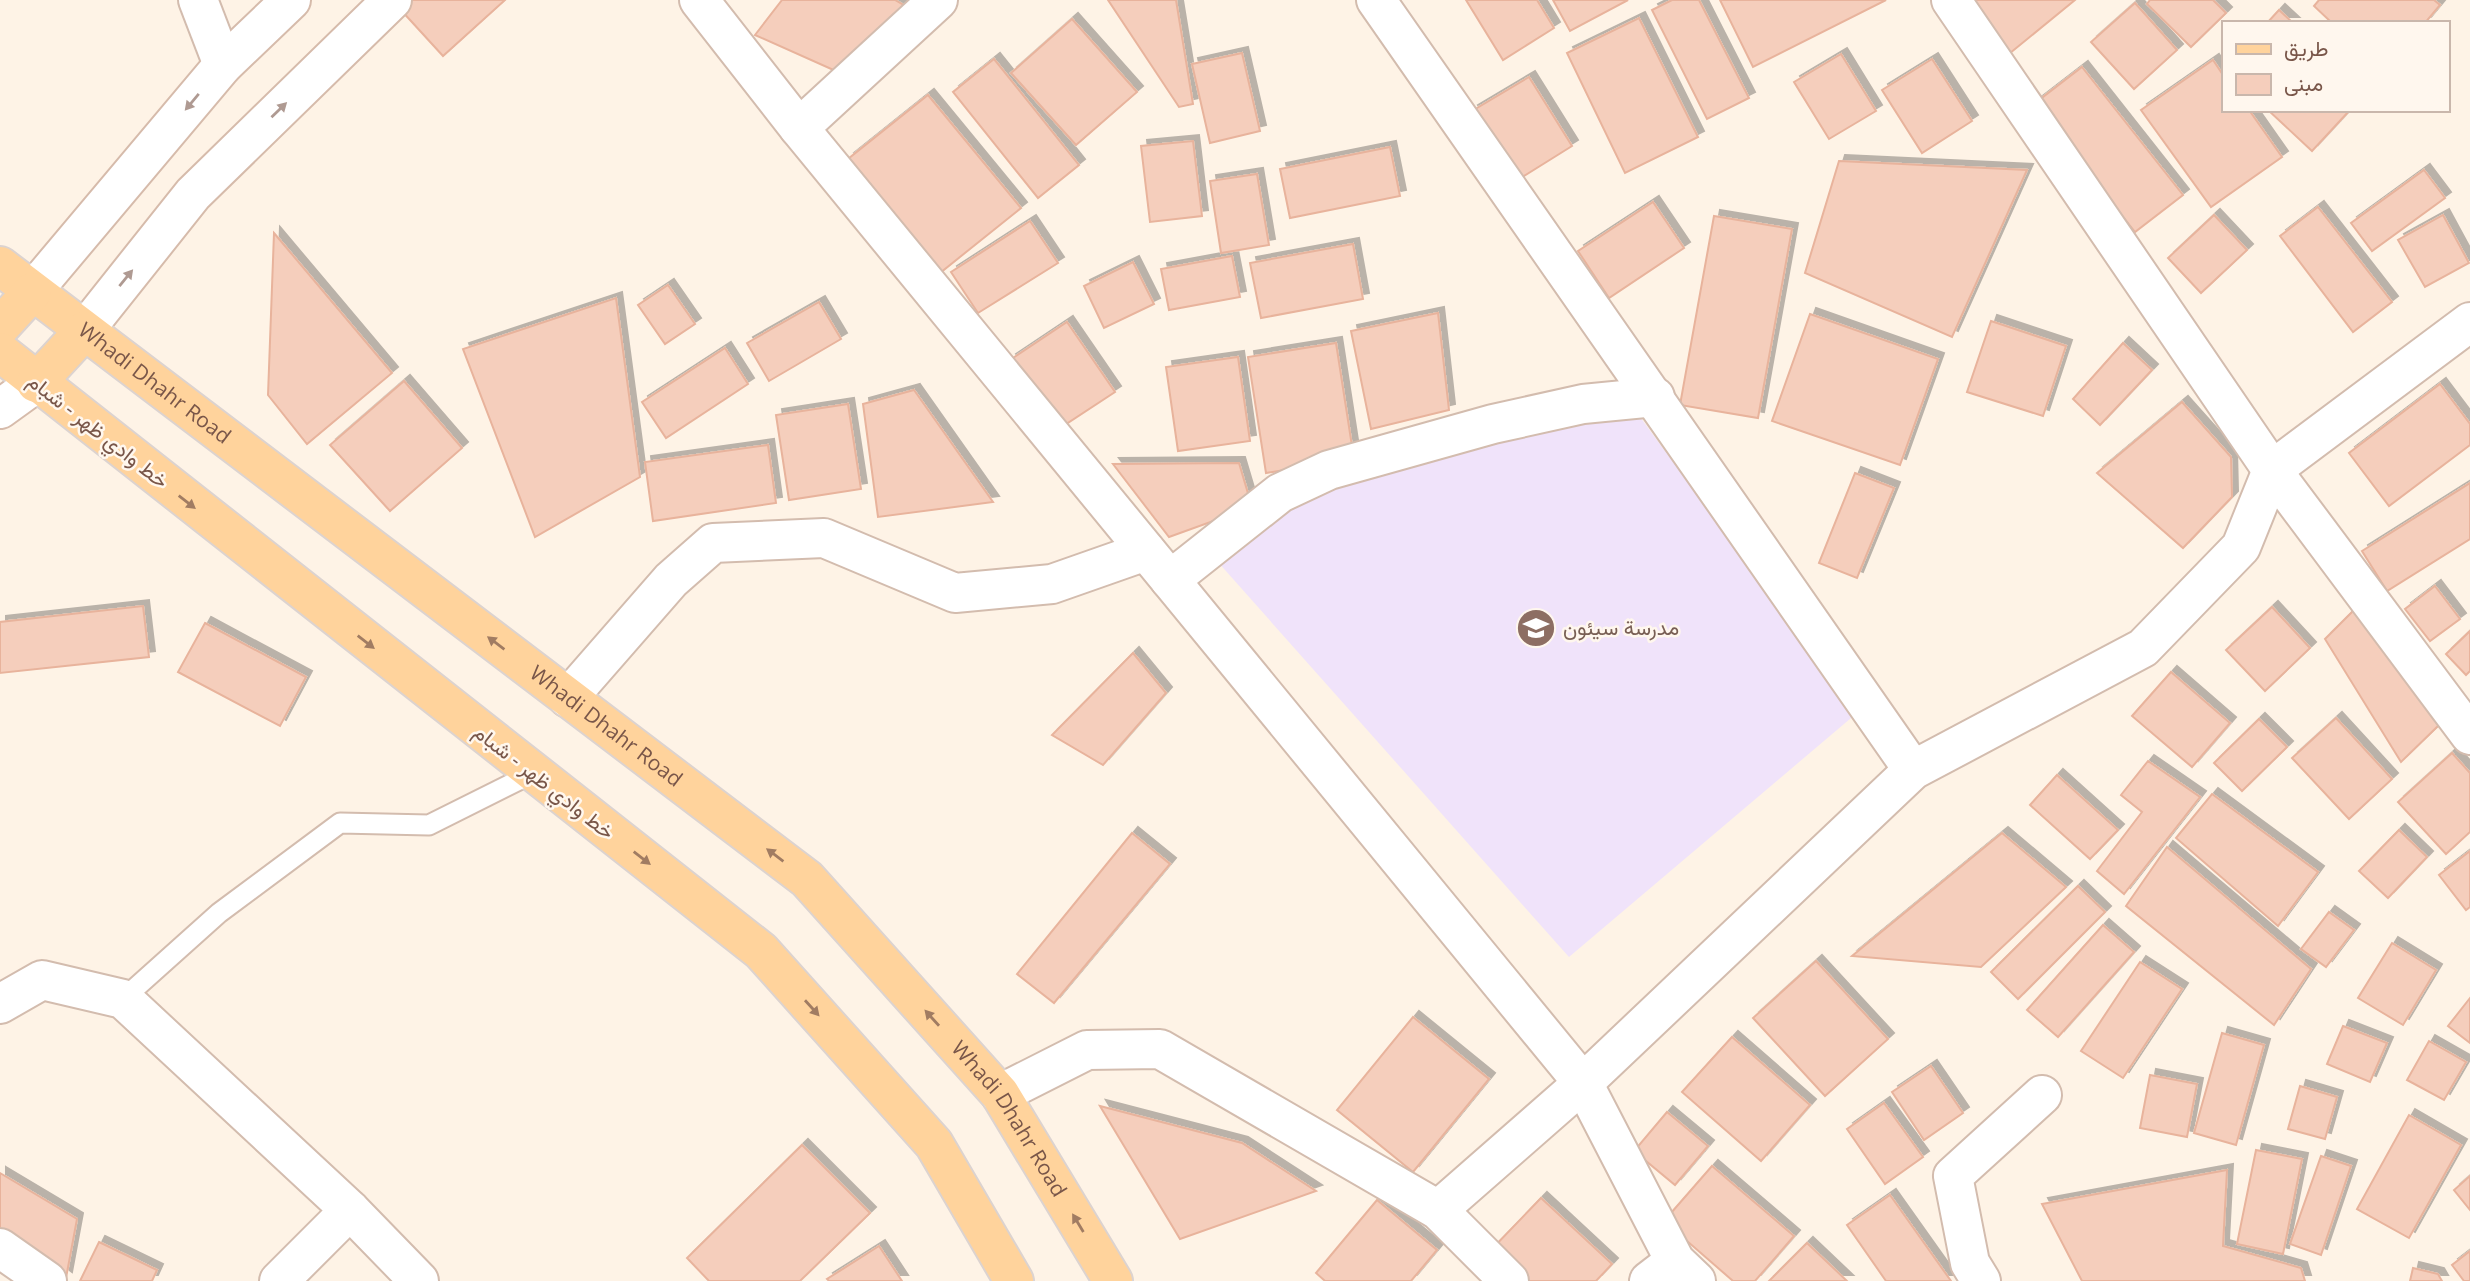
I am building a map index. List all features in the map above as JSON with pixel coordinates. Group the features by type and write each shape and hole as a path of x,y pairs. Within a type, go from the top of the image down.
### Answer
{"main road":[{"name":"Whadi Dhahr Road","path":"0,266 807,879 1000,1094 1114,1281"},
{"path":"0,327 32,292"},
{"path":"36,383 84,331"},
{"name":"خط وادي ظهر - شبام","path":"0,352 761,951 934,1144 1014,1281"}],"street":[{"path":"198,0 223,65"},
{"path":"32,292 223,65 291,0"},
{"path":"84,331 193,194 392,0"},
{"path":"699,0 799,128 1583,1083 1673,1274"},
{"path":"799,128 938,0"},
{"path":"1376,0 1913,770"},
{"path":"1951,0 2272,470 2470,735"},
{"path":"1438,1210 1583,1083 1913,770 2143,648 2241,547 2272,470 2470,322"},
{"path":"0,409 36,383"},
{"path":"1170,580 1279,493 1329,470 1493,424 1583,404 1655,397"},
{"path":"568,698 671,580 713,543 824,537 956,593 1052,584 1146,551"},
{"path":"0,1004 42,980 123,999 350,1210 419,1281"},
{"path":"1000,1094 1087,1050 1160,1049 1438,1210 1509,1281"},
{"path":"1980,1281 1970,1263 1954,1176 2042,1095"},
{"path":"279,1281 350,1210"},
{"path":"0,1248 47,1281"}],"lane":[{"path":"123,999 219,913 340,823 429,825 533,773"}],"shaded area":[{"name":"مدرسة سيئون","path":"1632,406 1857,713 1569,957 1201,543 1339,472"}],"building":[{"path":"411,0 505,0 443,56 400,9"},
{"path":"782,0 895,0 907,7 838,72 755,35"},
{"path":"1108,0 1176,0 1193,104 1179,107"},
{"path":"1466,0 1537,0 1554,28 1503,60"},
{"path":"1553,0 1628,0 1570,31"},
{"path":"1672,0 1699,0 1749,98 1707,119 1652,10"},
{"path":"1720,0 1886,0 1753,67"},
{"path":"1971,0 2075,0 2004,58"},
{"path":"2150,0 2213,0 2226,13 2191,47 2147,4"},
{"path":"2319,0 2434,0 2440,5 2427,21 2330,21 2314,6"},
{"path":"2135,3 2177,50 2134,89 2091,42"},
{"path":"2279,10 2291,21 2269,21"},
{"path":"1639,18 1698,137 1625,173 1567,53"},
{"path":"1072,19 1137,92 1076,145 1011,73"},
{"path":"1242,53 1260,131 1210,143 1192,64"},
{"path":"1841,54 1876,111 1829,139 1794,82"},
{"path":"994,59 1079,165 1038,198 953,92"},
{"path":"1932,59 1972,121 1922,153 1882,90"},
{"path":"2213,60 2222,74 2222,112 2250,112 2282,157 2211,207 2141,110"},
{"path":"2082,67 2183,195 2135,232 2034,104"},
{"path":"1529,77 1572,146 1516,181 1472,111"},
{"path":"928,95 1021,208 940,273 848,159"},
{"path":"2270,112 2348,112 2312,151"},
{"path":"1193,141 1202,216 1150,222 1141,146"},
{"path":"1390,147 1400,196 1290,218 1280,169"},
{"path":"1839,161 2027,170 1952,337 1805,273"},
{"path":"2424,170 2445,198 2372,251 2351,223"},
{"path":"1257,174 1269,245 1221,253 1210,181"},
{"path":"1653,202 1684,248 1609,298 1578,251"},
{"path":"2318,207 2392,302 2353,332 2280,236"},
{"path":"2214,215 2247,250 2201,293 2168,258"},
{"path":"2443,215 2469,263 2425,287 2398,240"},
{"path":"1714,216 1792,229 1758,418 1680,405"},
{"path":"1030,221 1058,263 978,313 951,272"},
{"path":"274,233 392,373 307,444 268,395"},
{"path":"1353,244 1363,299 1261,318 1250,263"},
{"path":"1232,256 1240,297 1169,310 1161,269"},
{"path":"1133,262 1154,304 1104,328 1084,286"},
{"path":"668,285 695,324 665,344 638,305"},
{"path":"616,298 640,477 535,537 463,349"},
{"path":"819,302 841,339 769,381 747,343"},
{"path":"1438,313 1449,410 1371,429 1351,331"},
{"path":"1810,314 1938,359 1900,465 1772,421"},
{"path":"1991,321 2066,346 2043,416 1967,392"},
{"path":"1067,322 1115,392 1057,430 1010,360"},
{"path":"1336,343 1354,459 1266,473 1248,357"},
{"path":"2123,343 2152,370 2100,425 2073,399"},
{"path":"725,348 748,384 666,438 642,402"},
{"path":"1238,357 1250,441 1178,451 1166,367"},
{"path":"404,381 462,448 390,511 330,445"},
{"path":"2440,384 2470,424 2470,445 2389,506 2349,453"},
{"path":"914,390 993,502 878,517 863,404"},
{"path":"2182,402 2231,457 2232,497 2183,548 2097,473"},
{"path":"848,404 861,489 789,500 776,415"},
{"path":"768,445 776,503 653,521 645,462"},
{"path":"1239,463 1252,507 1169,537 1113,464"},
{"path":"1855,473 1894,488 1857,578 1819,563"},
{"path":"2470,483 2470,539 2387,591 2362,551"},
{"path":"2435,586 2460,619 2430,641 2405,609"},
{"path":"143,606 149,657 0,673 0,622"},
{"path":"2358,606 2439,725 2401,762 2325,639"},
{"path":"2272,607 2310,648 2265,691 2226,650"},
{"path":"205,623 306,677 280,726 178,672"},
{"path":"2470,631 2470,671 2466,675 2446,654"},
{"path":"1133,653 1166,693 1103,765 1052,735"},
{"path":"2171,672 2230,723 2192,767 2132,716"},
{"path":"2336,718 2392,779 2349,819 2292,758"},
{"path":"2259,719 2287,747 2242,791 2214,763"},
{"path":"2452,753 2470,773 2470,832 2446,854 2398,802"},
{"path":"2148,761 2200,797 2124,894 2097,871 2142,812 2121,795"},
{"path":"2057,775 2118,830 2090,859 2030,805"},
{"path":"2212,794 2318,872 2278,926 2176,838"},
{"path":"2399,830 2427,857 2388,898 2359,871"},
{"path":"1132,833 1170,864 1054,1003 1017,974"},
{"path":"2002,833 2066,887 1981,967 1852,956"},
{"path":"2167,847 2311,969 2274,1025 2126,906"},
{"path":"2470,851 2470,907 2466,910 2439,875"},
{"path":"2078,886 2105,912 2018,999 1991,972"},
{"path":"2329,912 2354,930 2326,967 2301,949"},
{"path":"2103,925 2134,952 2058,1037 2027,1010"},
{"path":"2392,943 2436,970 2403,1025 2358,998"},
{"path":"1816,961 1888,1039 1825,1096 1753,1018"},
{"path":"2140,962 2182,989 2123,1078 2081,1051"},
{"path":"2470,998 2470,1043 2448,1026"},
{"path":"1413,1017 1489,1079 1413,1172 1337,1110"},
{"path":"2343,1026 2387,1043 2370,1082 2327,1064"},
{"path":"2222,1033 2264,1045 2236,1145 2194,1133"},
{"path":"1732,1037 1810,1105 1761,1161 1682,1092"},
{"path":"2429,1041 2466,1062 2444,1100 2407,1080"},
{"path":"1931,1066 1963,1113 1924,1140 1892,1092"},
{"path":"2150,1075 2197,1084 2187,1137 2140,1128"},
{"path":"2300,1086 2337,1097 2325,1139 2288,1129"},
{"path":"1884,1103 1923,1157 1885,1184 1847,1129"},
{"path":"1100,1106 1242,1143 1316,1191 1180,1239"},
{"path":"1667,1112 1708,1146 1675,1185 1634,1151"},
{"path":"2409,1115 2461,1145 2409,1238 2357,1209"},
{"path":"802,1145 870,1213 800,1281 709,1281 687,1258"},
{"path":"2256,1150 2302,1159 2283,1254 2237,1244"},
{"path":"2321,1156 2351,1166 2321,1255 2290,1244"},
{"path":"1712,1166 1794,1236 1755,1281 1733,1281 1664,1221"},
{"path":"2227,1170 2223,1246 2301,1268 2305,1281 2082,1281 2042,1204"},
{"path":"0,1173 77,1219 66,1278 0,1228"},
{"path":"2470,1176 2470,1210 2454,1190"},
{"path":"1890,1195 1951,1281 1886,1281 1847,1225"},
{"path":"1541,1198 1612,1264 1596,1281 1520,1281 1489,1252"},
{"path":"1377,1200 1437,1250 1411,1281 1325,1281 1316,1273"},
{"path":"99,1242 157,1270 152,1281 80,1281"},
{"path":"1807,1243 1847,1281 1769,1281"},
{"path":"879,1246 902,1281 827,1279"},
{"path":"2470,1251 2470,1281 2464,1281 2452,1265"},
{"path":"2413,1268 2438,1274 2442,1281 2410,1281"}],"place":[{"name":"مدرسة سيئون","path":"1536,628"}]}
